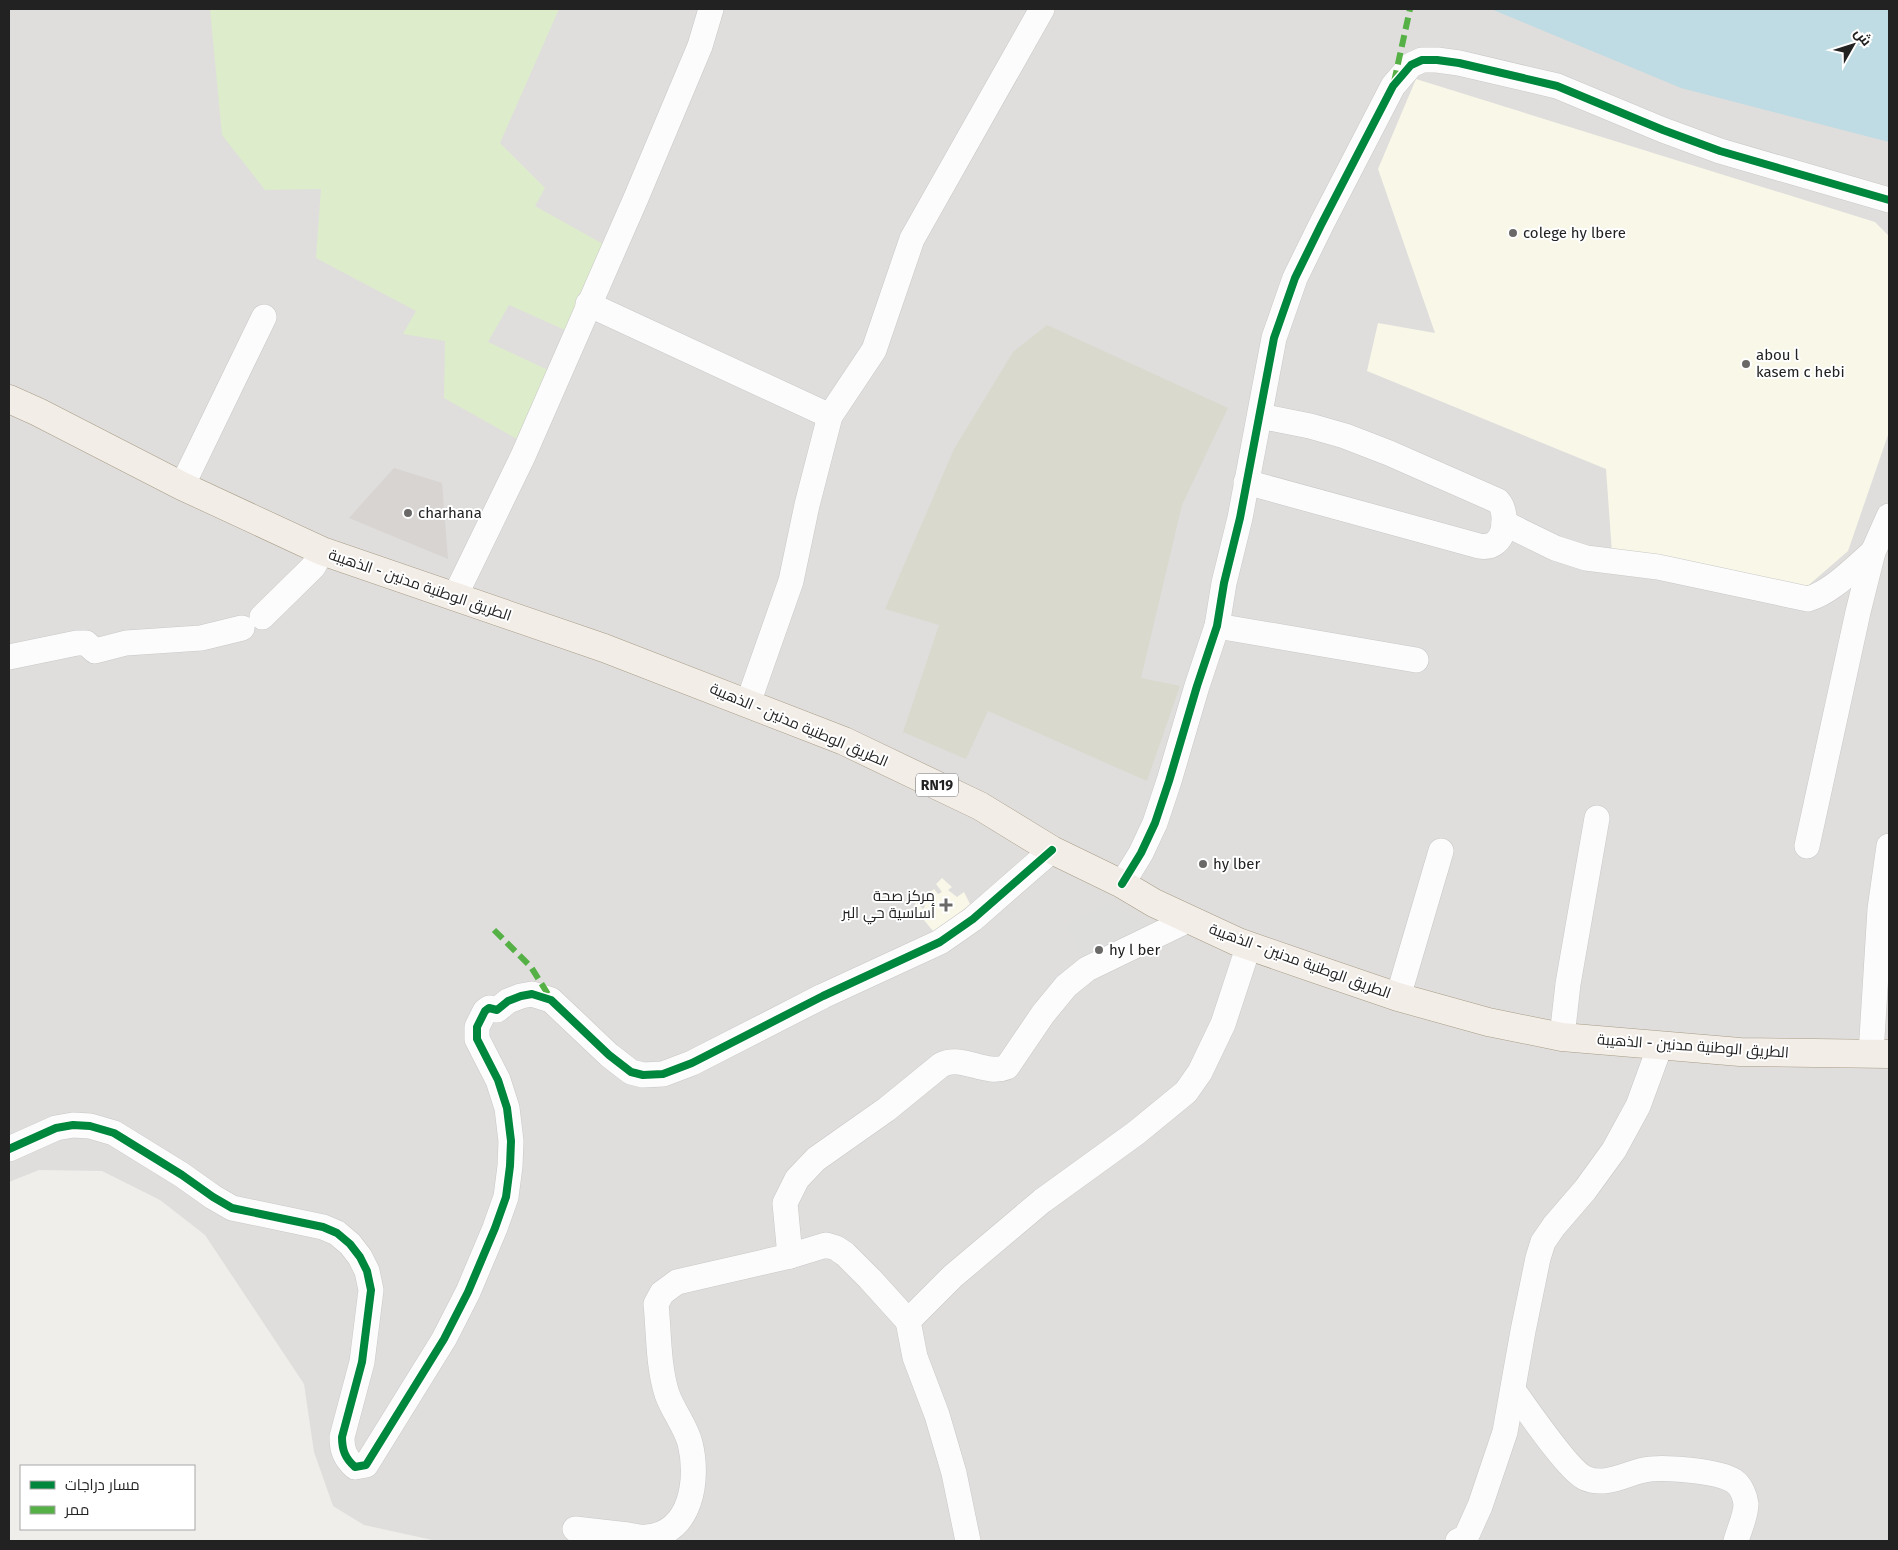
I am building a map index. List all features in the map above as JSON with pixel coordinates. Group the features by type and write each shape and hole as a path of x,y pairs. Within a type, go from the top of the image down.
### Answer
{"main road":[{"name":"الطريق الوطنية مدنين - الذهيبة","path":"9,399 182,486 322,551 604,648 844,740 971,802 1052,850 1122,884 1154,904 1249,945 1398,997 1488,1022 1562,1037 1740,1052 1880,1054"}],"street":[{"path":"455,596 523,456 636,198 700,46 711,9"},
{"path":"748,703 791,581 807,505 830,416 874,350 916,232 1042,9"},
{"path":"1122,884 1141,853 1154,823 1217,626 1274,338 1295,278 1394,86 1411,65 1422,60 1459,63 1557,86 1663,130 1720,150 1889,200"},
{"path":"588,304 830,416"},
{"path":"182,486 264,317"},
{"path":"1246,482 1479,546 1490,546 1498,541 1504,523 1504,512 1498,502 1389,452 1310,426 1260,416"},
{"path":"1807,846 1858,612 1873,552 1889,516"},
{"path":"1504,523 1556,548 1586,558 1658,567 1808,599 1815,597 1838,581 1873,552"},
{"path":"9,657 77,643 86,643 95,651 126,643 201,638 252,623 313,567 322,551"},
{"path":"1217,626 1416,660"},
{"path":"1562,1037 1568,984 1597,818"},
{"path":"1880,1054 1880,909 1889,846"},
{"path":"9,1149 56,1128 73,1124 90,1126 114,1133 232,1208 323,1227 337,1233 350,1244 360,1257 367,1271 371,1290 362,1362 342,1437 342,1448 347,1460 356,1467 366,1465 444,1339 468,1292 506,1197 511,1141 507,1108 498,1080 477,1039 477,1027 485,1011 489,1008 497,1010 508,1001 532,994 551,1000 608,1055 631,1072 643,1075 663,1074 692,1063 824,996 940,942 973,919 1052,850"},
{"path":"1398,997 1441,851"},
{"path":"790,1256 785,1203 797,1179 816,1160 948,1061 955,1060 994,1069 1007,1067 1042,1014 1066,986 1087,969 1188,920"},
{"path":"908,1321 953,1276 1042,1201 1136,1133 1186,1092 1200,1072 1223,1024 1249,945"},
{"path":"1463,1540 1480,1506 1505,1432 1528,1304 1543,1242 1614,1150 1638,1106 1660,1046"},
{"path":"576,1529 647,1537 665,1532 674,1526 683,1516 686,1508 693,1483 693,1461 689,1441 668,1396 663,1378 656,1304 662,1294 677,1282 790,1256 826,1245 836,1248 860,1268 908,1321 915,1357 937,1415 954,1473 968,1541"},
{"path":"1513,1390 1571,1467 1584,1477 1597,1482 1645,1470 1697,1470 1723,1476 1735,1482 1742,1491 1746,1505 1736,1541"}],"shaded area":[{"path":"9,9 1889,9 1889,1541 437,1541 364,1525 333,1506 314,1452 304,1384 205,1235 160,1200 102,1171 39,1170 9,1182"},
{"path":"1416,79 1875,222 1889,236 1889,432 1848,551 1803,590 1612,553 1606,469 1367,371 1378,323 1435,333 1378,169"},
{"path":"1047,325 1228,408 1182,505 1141,678 1180,686 1147,781 988,711 966,759 903,732 939,625 885,609 954,449 1013,352"},
{"name":"مركز صحة أساسية حي البر","path":"942,878 952,887 948,890 957,897 964,892 970,904 943,927 933,931 914,908 916,902 923,909 925,906 921,900 934,889 938,894 942,892 936,884"},
{"name":"hy l ber","path":"1108,903 1141,920 1149,934 1088,966 1066,925"}],"green space":[{"path":"210,9 559,9 500,143 545,188 535,206 603,244 565,330 509,305 488,342 548,370 517,439 444,398 445,341 403,334 416,311 316,258 321,189 265,190 222,135"}],"water":[{"path":"1491,9 1889,9 1889,142 1681,88"}],"building":[{"path":"394,468 442,483 448,559 349,518"}],"marked path":[{"path":"1394,82 1410,9"},
{"path":"494,930 531,967 551,999"}],"cycle path":[{"path":"1122,884 1141,853 1155,823 1217,626 1224,583 1240,518 1274,338 1295,278 1393,86 1411,65 1422,60 1459,63 1557,86 1663,130 1720,151 1889,200"},
{"path":"9,1149 56,1128 73,1125 90,1126 114,1133 232,1208 323,1227 337,1233 350,1244 360,1257 367,1271 371,1290 362,1362 342,1442 346,1457 355,1467 366,1465 444,1339 468,1292 506,1197 511,1141 507,1108 498,1080 477,1039 477,1027 485,1011 489,1008 497,1010 508,1001 532,994 551,1000 609,1055 631,1072 643,1075 663,1074 692,1063 823,996 940,942 973,919 1052,850"}],"place":[{"name":"colege hy lbere","path":"1513,233"},
{"name":"abou l kasem c hebi","path":"1746,364"},
{"name":"charhana","path":"408,513"},
{"name":"hy lber","path":"1203,864"},
{"name":"مركز صحة أساسية حي البر","path":"946,905"},
{"name":"hy l ber","path":"1099,950"}]}
